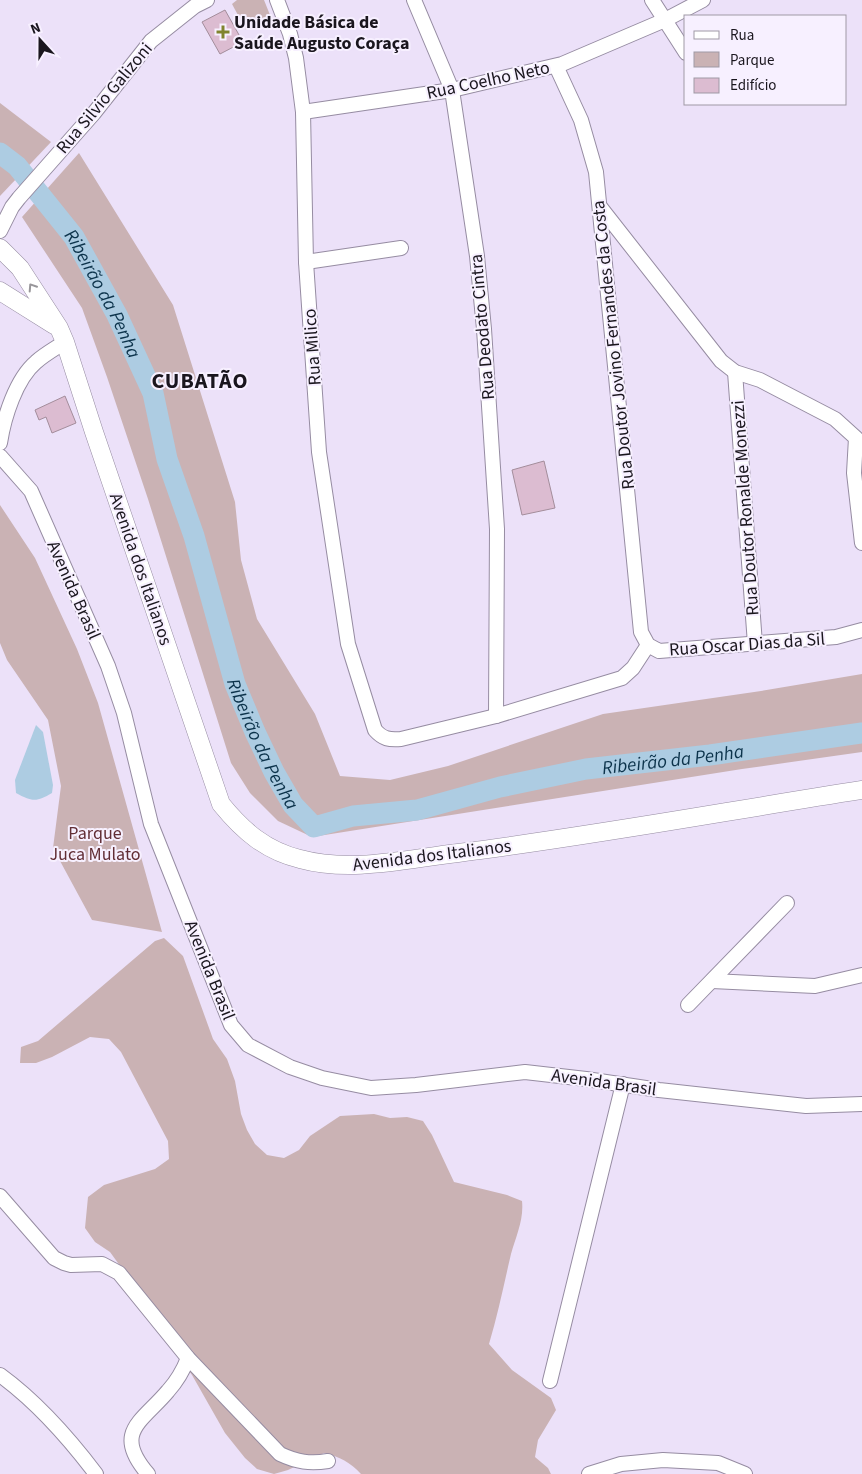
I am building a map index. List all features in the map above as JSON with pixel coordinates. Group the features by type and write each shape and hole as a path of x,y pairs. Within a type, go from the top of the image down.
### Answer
{"main road":[{"name":"Avenida dos Italianos","path":"0,248 20,268 62,335 221,804 238,825 270,848 300,860 350,866 509,846 862,790"},
{"path":"0,291 62,335"}],"street":[{"name":"Rua Silvio Galizoni","path":"0,231 10,206 94,113 151,40 194,6 207,0"},
{"name":"Rua Milico","path":"277,0 290,34 296,58 303,112 306,262 319,452 348,644 375,730 382,737 390,740 496,716 622,678 633,668 648,645"},
{"name":"Rua Deodato Cintra","path":"414,0 452,90 477,256 484,329 497,529 496,716"},
{"path":"652,0 684,50"},
{"name":"Rua Coelho Neto","path":"303,112 452,90 556,66 665,20 703,0"},
{"name":"Rua Doutor Jovino Fernandes da Costa","path":"556,66 581,120 596,172 641,632"},
{"path":"600,208 721,361 735,372 760,380 835,419 856,438 854,473 862,543"},
{"path":"306,262 401,248"},
{"path":"0,443 3,424 21,380 35,362 62,335"},
{"name":"Rua Doutor Ronalde Monezzi","path":"735,372 756,644"},
{"name":"Avenida Brasil","path":"0,456 31,491 108,666 124,713 151,824 232,1025 248,1045 290,1067 322,1078 371,1088 416,1085 526,1072 659,1090 806,1106 862,1104"},
{"name":"Rua Oscar Dias da Sil","path":"641,632 648,645 659,651 836,637 862,630"},
{"path":"688,1005 787,904"},
{"path":"712,981 815,986 862,975"},
{"path":"550,1381 623,1084"},
{"path":"0,1196 54,1258 71,1265 102,1264 119,1273 188,1358 280,1454 293,1461 313,1464 328,1461"},
{"path":"148,1474 137,1461 132,1448 134,1427 150,1408 167,1393 182,1374 188,1358"},
{"path":"0,1375 16,1386 48,1417 77,1449 96,1474"},
{"path":"589,1474 621,1464 664,1460 718,1464 746,1474"}],"green space":[{"path":"237,0 264,0 272,20 246,30 232,4"},
{"path":"0,103 51,142 0,196"},
{"path":"79,153 173,305 235,502 241,560 257,619 315,714 340,776 390,780 448,766 603,714 862,674 862,752 742,769 312,837 278,821 250,793 231,763 148,499 82,308 22,217"},
{"name":"Parque Juca Mulato","path":"0,505 35,558 77,649 98,703 162,932 92,920 53,848 61,786 48,720 7,660 0,643"},
{"path":"164,938 183,956 213,1039 227,1059 235,1081 241,1114 247,1130 255,1144 267,1155 284,1158 299,1150 310,1136 340,1116 374,1114 390,1118 407,1117 423,1121 432,1135 454,1182 507,1195 522,1201 521,1221 489,1344 512,1370 551,1398 556,1410 538,1440 535,1457 548,1468 551,1474 361,1474 344,1460 324,1453 288,1470 274,1474 257,1469 245,1458 225,1433 192,1375 147,1311 131,1281 110,1252 95,1242 85,1228 88,1197 104,1185 155,1169 169,1159 168,1141 121,1052 109,1039 90,1037 52,1057 36,1063 20,1063 21,1047 38,1041 155,941"}],"water":[{"path":"36,725 43,732 53,785 52,793 34,800 16,793 15,780"}],"building":[{"name":"Unidade Básica de Saúde Augusto Coraça","path":"225,10 243,42 220,54 202,22"},
{"path":"65,396 76,423 52,433 46,417 39,420 35,410"},
{"path":"544,461 555,508 522,515 512,470"}],"waterway":[{"name":"Ribeirão da Penha","path":"0,153 17,166 74,237 117,315 153,393 167,459 194,536 235,684 274,772 293,805 314,827 353,816 417,810 500,787 586,769 710,755 862,733"}],"place":[{"name":"Unidade Básica de Saúde Augusto Coraça","path":"223,32"}],"district":[{"name":"CUBATÃO","path":"200,380"}]}
